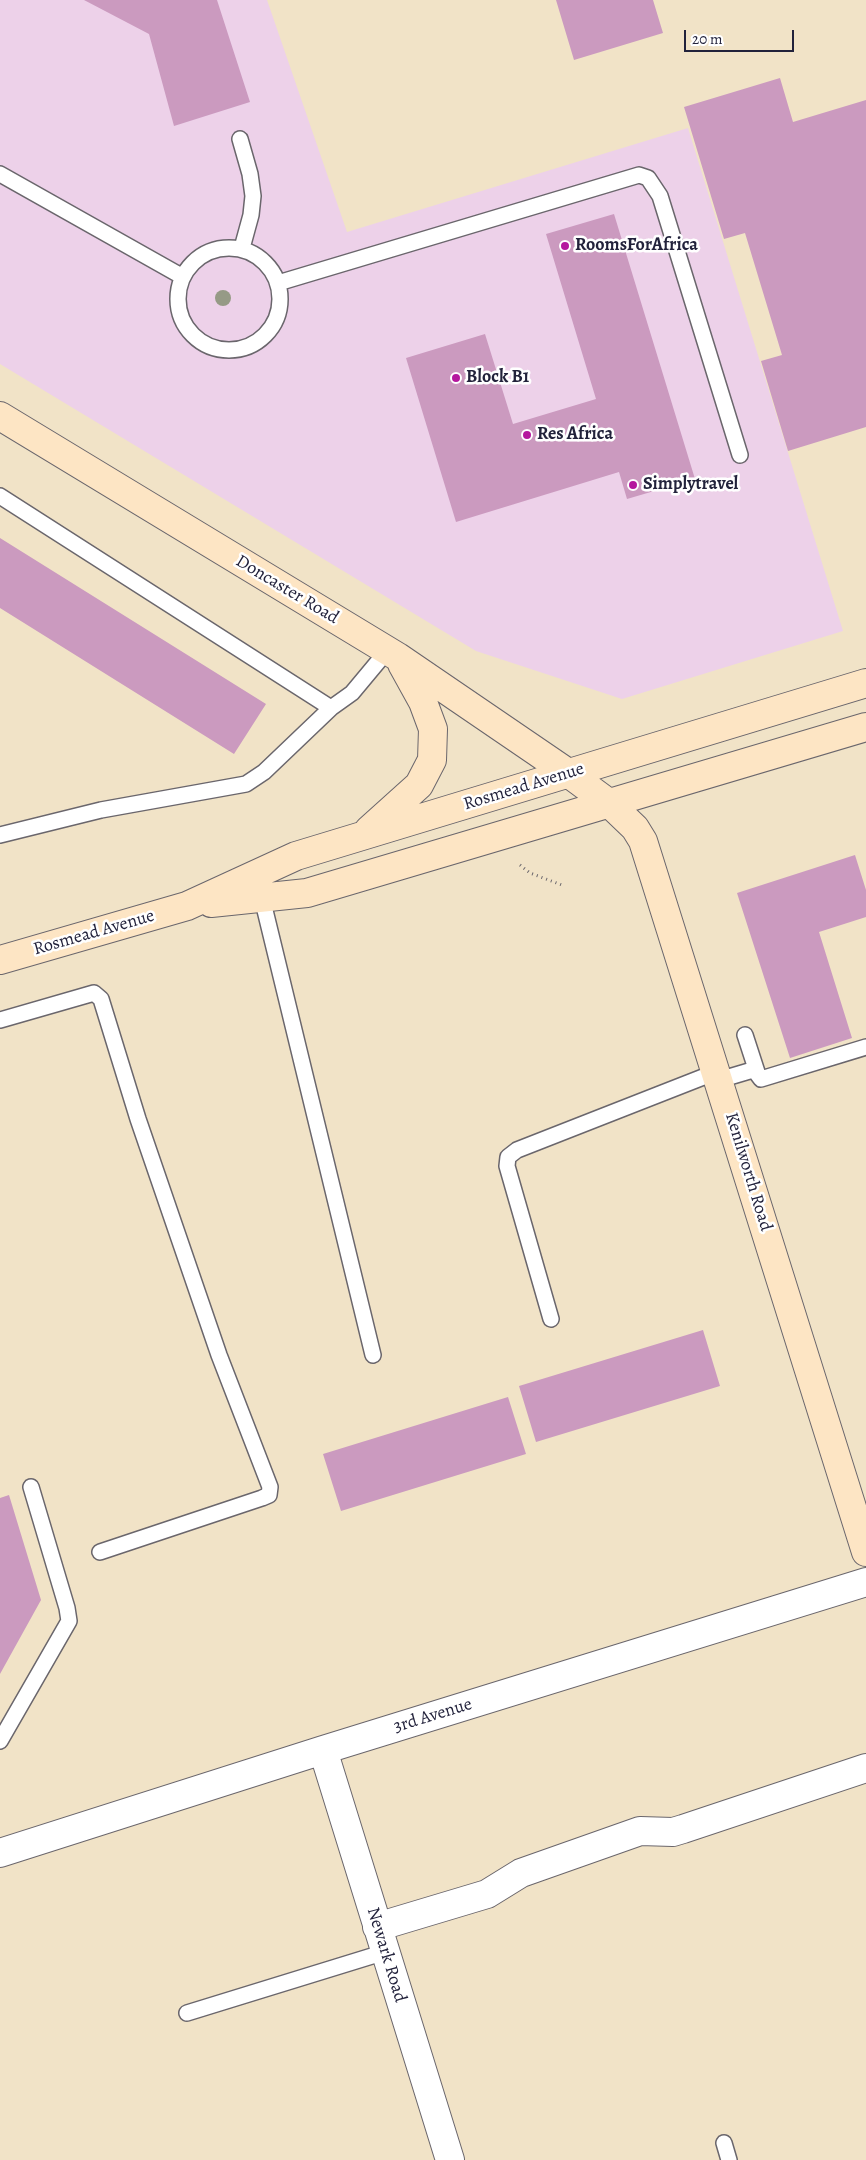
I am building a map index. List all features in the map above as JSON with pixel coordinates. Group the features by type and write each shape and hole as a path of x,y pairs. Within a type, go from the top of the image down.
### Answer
{"main road":[{"name":"Doncaster Road","path":"0,416 393,654 568,773 610,804"},
{"path":"362,836 419,785 432,760 433,729 424,702 393,654"},
{"name":"Rosmead Avenue","path":"0,960 187,906 296,856 866,683"},
{"name":"Rosmead Avenue","path":"187,906 307,893 866,727"},
{"name":"Kenilworth Road","path":"610,804 626,818 643,842 863,1535"}],"street":[{"name":"3rd Avenue","path":"0,1852 866,1582"},
{"name":"Newark Road","path":"323,1750 450,2160"},
{"path":"381,1940 487,1894 521,1872 640,1831 672,1832 683,1829 866,1768"}],"lane":[{"path":"240,139 250,174 253,196 251,215 242,248"},
{"path":"0,174 183,277"},
{"path":"278,283 639,175 648,178 660,196 740,455"},
{"path":"224,248 242,248 258,256 270,268 278,283 281,300 277,318 268,333 256,344 240,350 224,350 208,346 195,337 185,325 178,309 178,293 183,277 193,262 207,252 224,248"},
{"path":"0,496 331,708"},
{"path":"0,835 101,810 246,784 264,772 331,708 352,693 393,654"},
{"path":"262,898 373,1355"},
{"path":"0,1020 94,993 101,999 138,1119 219,1355 270,1487 269,1495 262,1498 100,1552"},
{"path":"745,1035 756,1069 762,1079 866,1047"},
{"path":"551,1319 507,1166 508,1157 517,1150 718,1076 756,1069"},
{"path":"0,1741 68,1621 67,1608 31,1487"},
{"path":"187,2013 381,1940"},
{"path":"724,2143 729,2160"}],"path":[{"path":"515,862 530,873 562,885"}],"shaded area":[{"path":"0,0 267,0 347,232 688,128 843,631 622,699 476,651 0,364"}],"building":[{"path":"84,0 217,0 250,102 174,126 149,34"},
{"path":"556,0 653,0 663,33 574,60"},
{"path":"780,78 793,122 866,100 866,427 788,451 761,361 782,355 745,233 724,239 684,107"},
{"name":"Block B1","path":"614,214 695,479 627,499 619,472 456,522 406,358 485,334 513,424 596,399 546,234"},
{"path":"0,538 266,704 234,754 0,608"},
{"path":"855,855 866,890 866,917 819,932 852,1038 790,1058 737,893"},
{"path":"703,1330 720,1386 536,1442 519,1386"},
{"path":"508,1397 526,1454 341,1511 323,1454"},
{"path":"9,1495 41,1600 0,1674 0,1498"}],"place":[{"name":"RoomsForAfrica","path":"565,246"},
{"name":"Block B1","path":"456,378"},
{"name":"Res Africa","path":"527,435"},
{"name":"Simplytravel","path":"633,485"}]}
